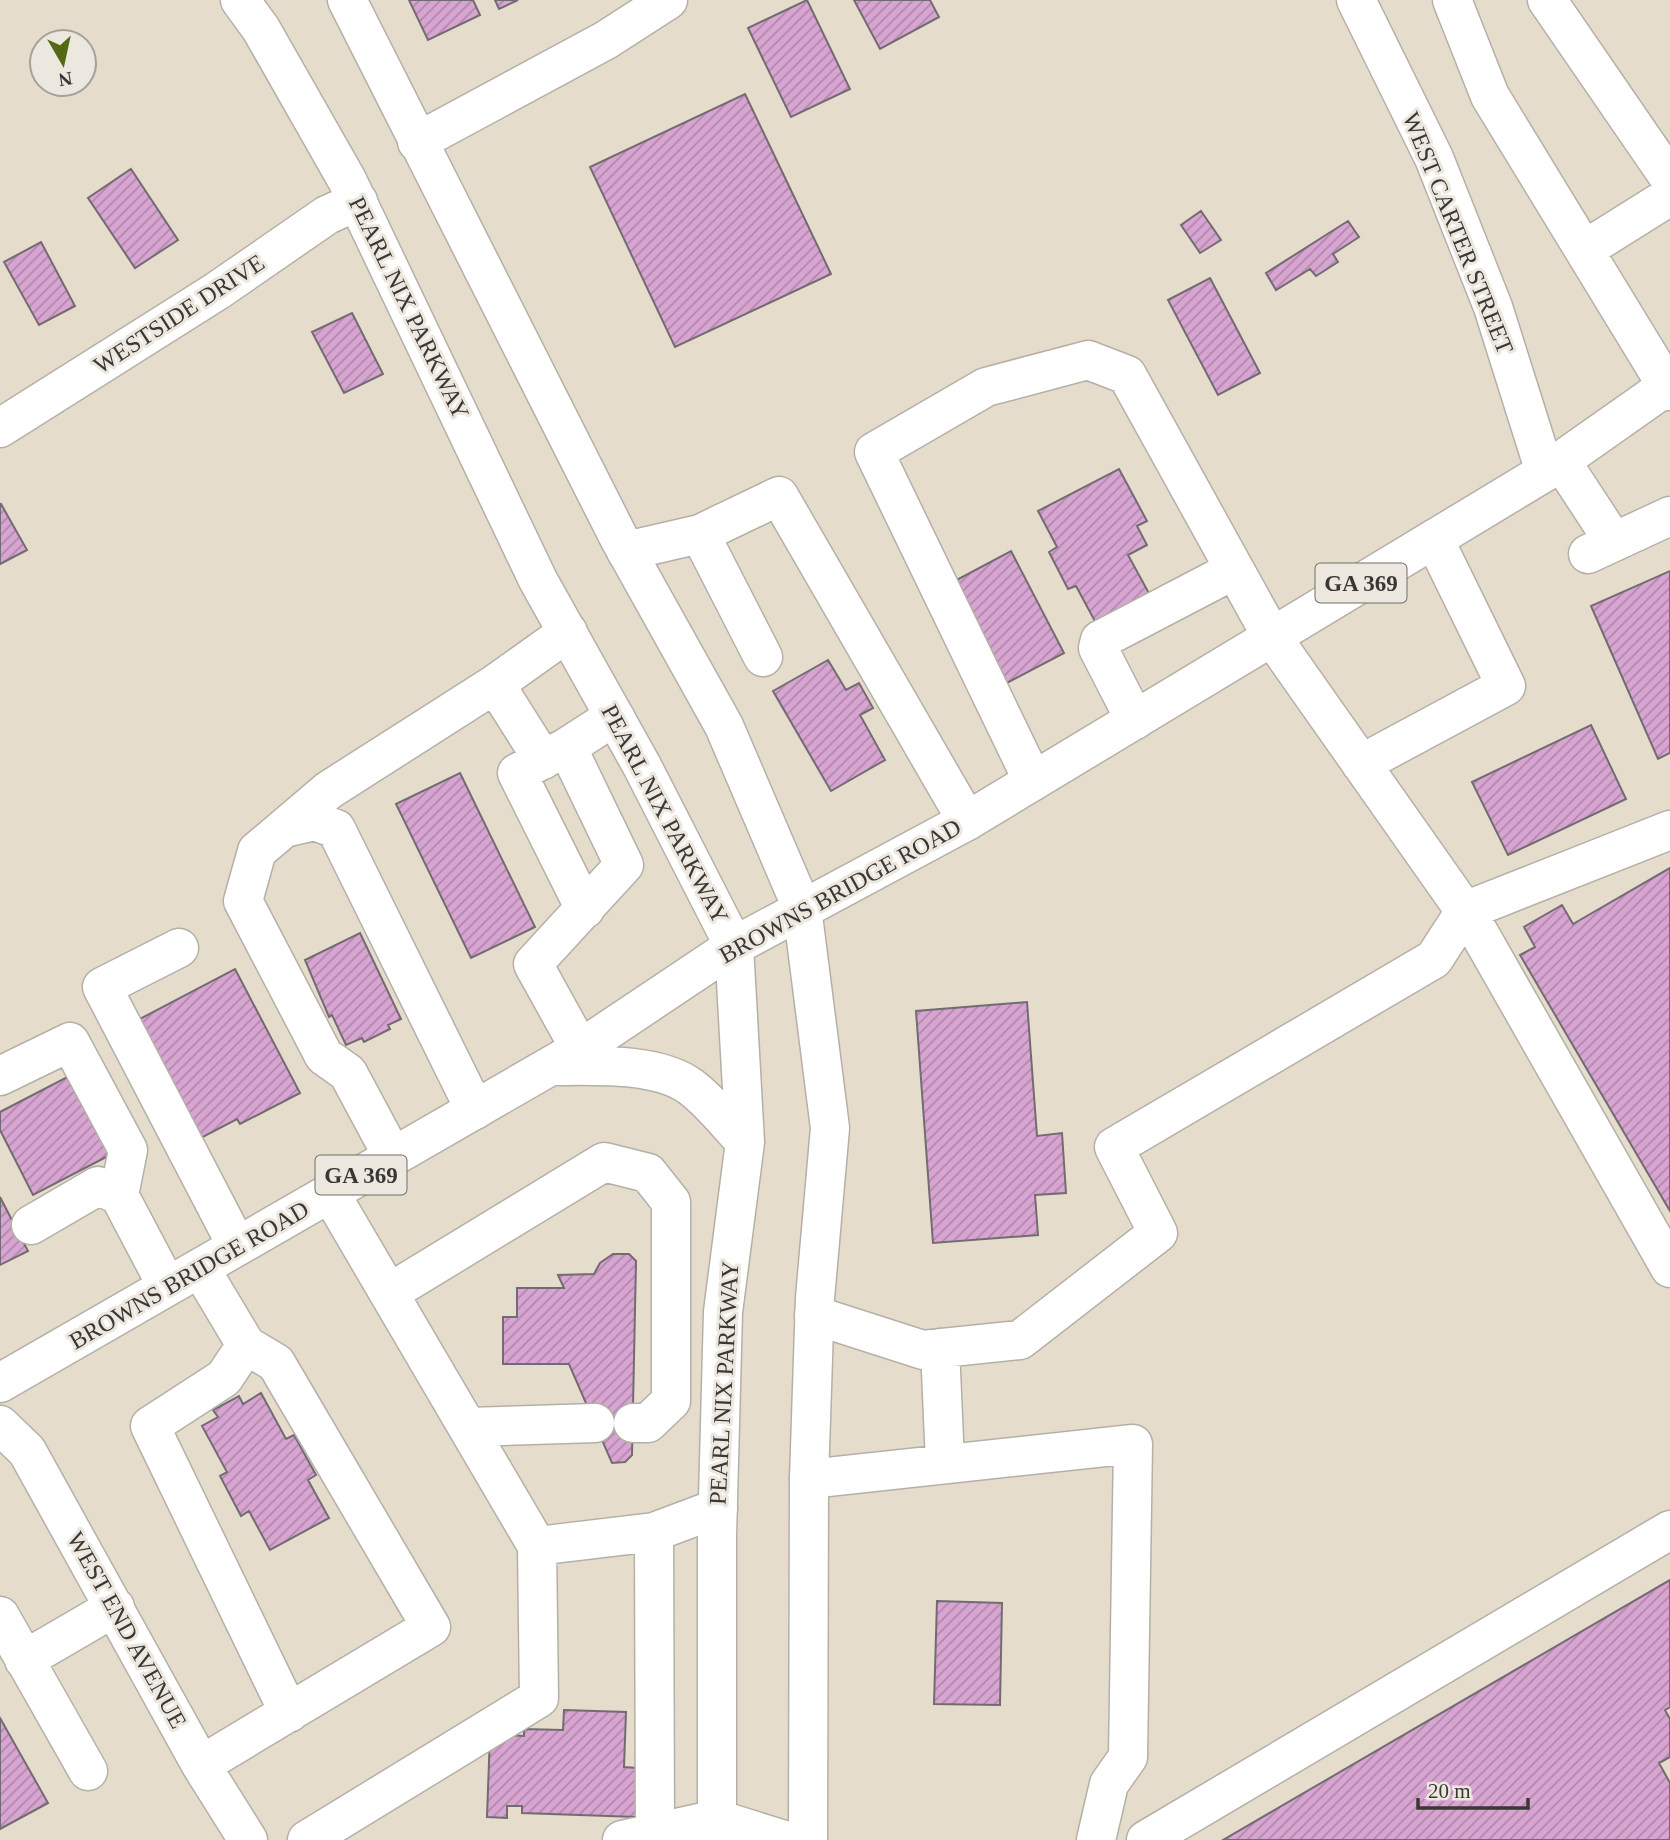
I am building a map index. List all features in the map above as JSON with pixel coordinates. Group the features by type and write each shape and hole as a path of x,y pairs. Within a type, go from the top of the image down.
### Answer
{"main road":[{"name":"PEARL NIX PARKWAY","path":"240,0 261,29 358,201 538,580 616,719 734,946 745,1142 723,1312 718,1508 717,1830"},
{"path":"347,0 626,551 724,726 802,908 830,1128 814,1315 809,1479 808,1840"},
{"path":"417,142 606,40 668,0"},
{"name":"WEST CARTER STREET","path":"1356,0 1434,158 1553,466 1601,548 1670,516"},
{"path":"1452,0 1490,96 1669,387"},
{"path":"1547,0 1670,179"},
{"path":"1584,250 1670,196"},
{"name":"WESTSIDE DRIVE","path":"0,428 217,291 327,215 358,201"},
{"path":"1033,781 874,452 986,387 1088,360 1127,375 1272,637 1465,911 1670,1269"},
{"name":"BROWNS BRIDGE ROAD","path":"0,1383 566,1058 734,946 968,821 1553,466 1669,387"},
{"path":"626,551 700,534 779,496 968,821"},
{"path":"700,534 764,657"},
{"path":"1361,764 1506,687 1434,539"},
{"path":"1135,720 1098,648 1100,640 1234,570"},
{"path":"393,1157 348,1073 324,1056 243,901 257,851 329,790 495,684 568,632"},
{"path":"495,684 542,760 624,865 533,964 566,1058 663,1074 690,1086 745,1142"},
{"path":"542,760 616,719"},
{"path":"542,760 585,909"},
{"path":"284,828 314,821 336,829 475,1110"},
{"path":"814,1315 923,1350 1020,1340 1158,1233 1114,1147 1434,959 1465,911 1670,830"},
{"path":"179,948 102,987 237,1246"},
{"path":"0,1076 70,1042 128,1150 118,1195"},
{"path":"389,1293 604,1162 648,1173 671,1202 671,1401 648,1423 633,1423"},
{"path":"31,1225 98,1186 118,1195 167,1286"},
{"path":"307,1840 539,1698 537,1546 330,1193"},
{"path":"200,1268 246,1345 275,1363 431,1627 201,1765"},
{"path":"671,1328 723,1312"},
{"path":"246,1345 224,1378 150,1426 289,1713"},
{"path":"940,1348 945,1463"},
{"path":"468,1427 595,1423"},
{"name":"WEST END AVENUE","path":"0,1425 27,1451 201,1765 248,1840"},
{"path":"809,1479 1133,1444 1128,1757 1109,1784 1096,1840"},
{"path":"537,1546 654,1532 718,1508"},
{"path":"1146,1840 1670,1530"},
{"path":"654,1532 639,1836 717,1830 784,1840"},
{"path":"24,1660 115,1607"},
{"path":"0,1616 88,1771"}],"shaded area":[{"path":"0,0 1670,0 1670,1840 0,1840"}],"building":[{"path":"409,0 473,0 480,15 428,40"},
{"path":"495,0 518,0 499,9"},
{"path":"807,0 850,89 791,117 748,28"},
{"path":"854,0 930,0 939,17 880,49"},
{"path":"745,94 831,274 675,347 590,167"},
{"path":"131,169 178,240 135,268 88,198"},
{"path":"1201,211 1221,240 1200,253 1181,225"},
{"path":"1348,221 1359,237 1333,254 1338,262 1316,276 1310,269 1276,290 1266,273"},
{"path":"41,242 75,306 39,325 4,262"},
{"path":"1210,278 1260,373 1218,395 1168,300"},
{"path":"352,313 383,374 344,393 312,332"},
{"path":"1119,469 1147,521 1137,526 1147,545 1128,555 1151,597 1097,625 1076,586 1068,589 1049,552 1057,547 1038,511"},
{"path":"0,505 27,550 0,564"},
{"path":"1011,551 1064,653 1003,685 951,583"},
{"path":"1670,571 1670,753 1658,759 1591,606"},
{"path":"828,660 846,690 859,683 873,708 860,715 885,760 831,791 773,691"},
{"path":"1591,725 1626,799 1508,855 1472,782"},
{"path":"460,773 535,927 471,958 396,804"},
{"path":"1670,868 1670,1211 1520,955 1535,947 1524,927 1562,905 1573,924"},
{"path":"360,933 401,1019 388,1025 390,1029 364,1042 362,1038 346,1045 332,1015 329,1017 305,960"},
{"path":"235,969 300,1093 240,1124 237,1119 199,1139 136,1021"},
{"path":"1027,1002 1037,1136 1062,1133 1066,1193 1035,1195 1038,1235 933,1243 916,1011"},
{"path":"73,1074 114,1153 33,1195 0,1130 0,1112"},
{"path":"0,1197 28,1251 0,1265"},
{"path":"613,1254 629,1254 636,1261 632,1455 625,1462 612,1463 569,1364 503,1364 503,1317 517,1317 517,1288 564,1288 558,1275 594,1274 600,1263"},
{"path":"261,1393 286,1439 294,1435 316,1475 308,1480 329,1518 270,1550 249,1511 241,1516 220,1476 227,1472 202,1426 218,1417 213,1410 239,1396 243,1404"},
{"path":"1670,1580 1670,1707 1665,1710 1670,1719 1670,1757 1659,1763 1670,1783 1670,1840 1223,1840"},
{"path":"937,1601 1002,1603 1000,1705 934,1704"},
{"path":"564,1710 626,1712 624,1767 637,1768 636,1817 522,1813 522,1806 507,1806 507,1818 487,1817 490,1734 524,1736 524,1729 563,1730"},
{"path":"0,1718 48,1803 0,1829"}]}
